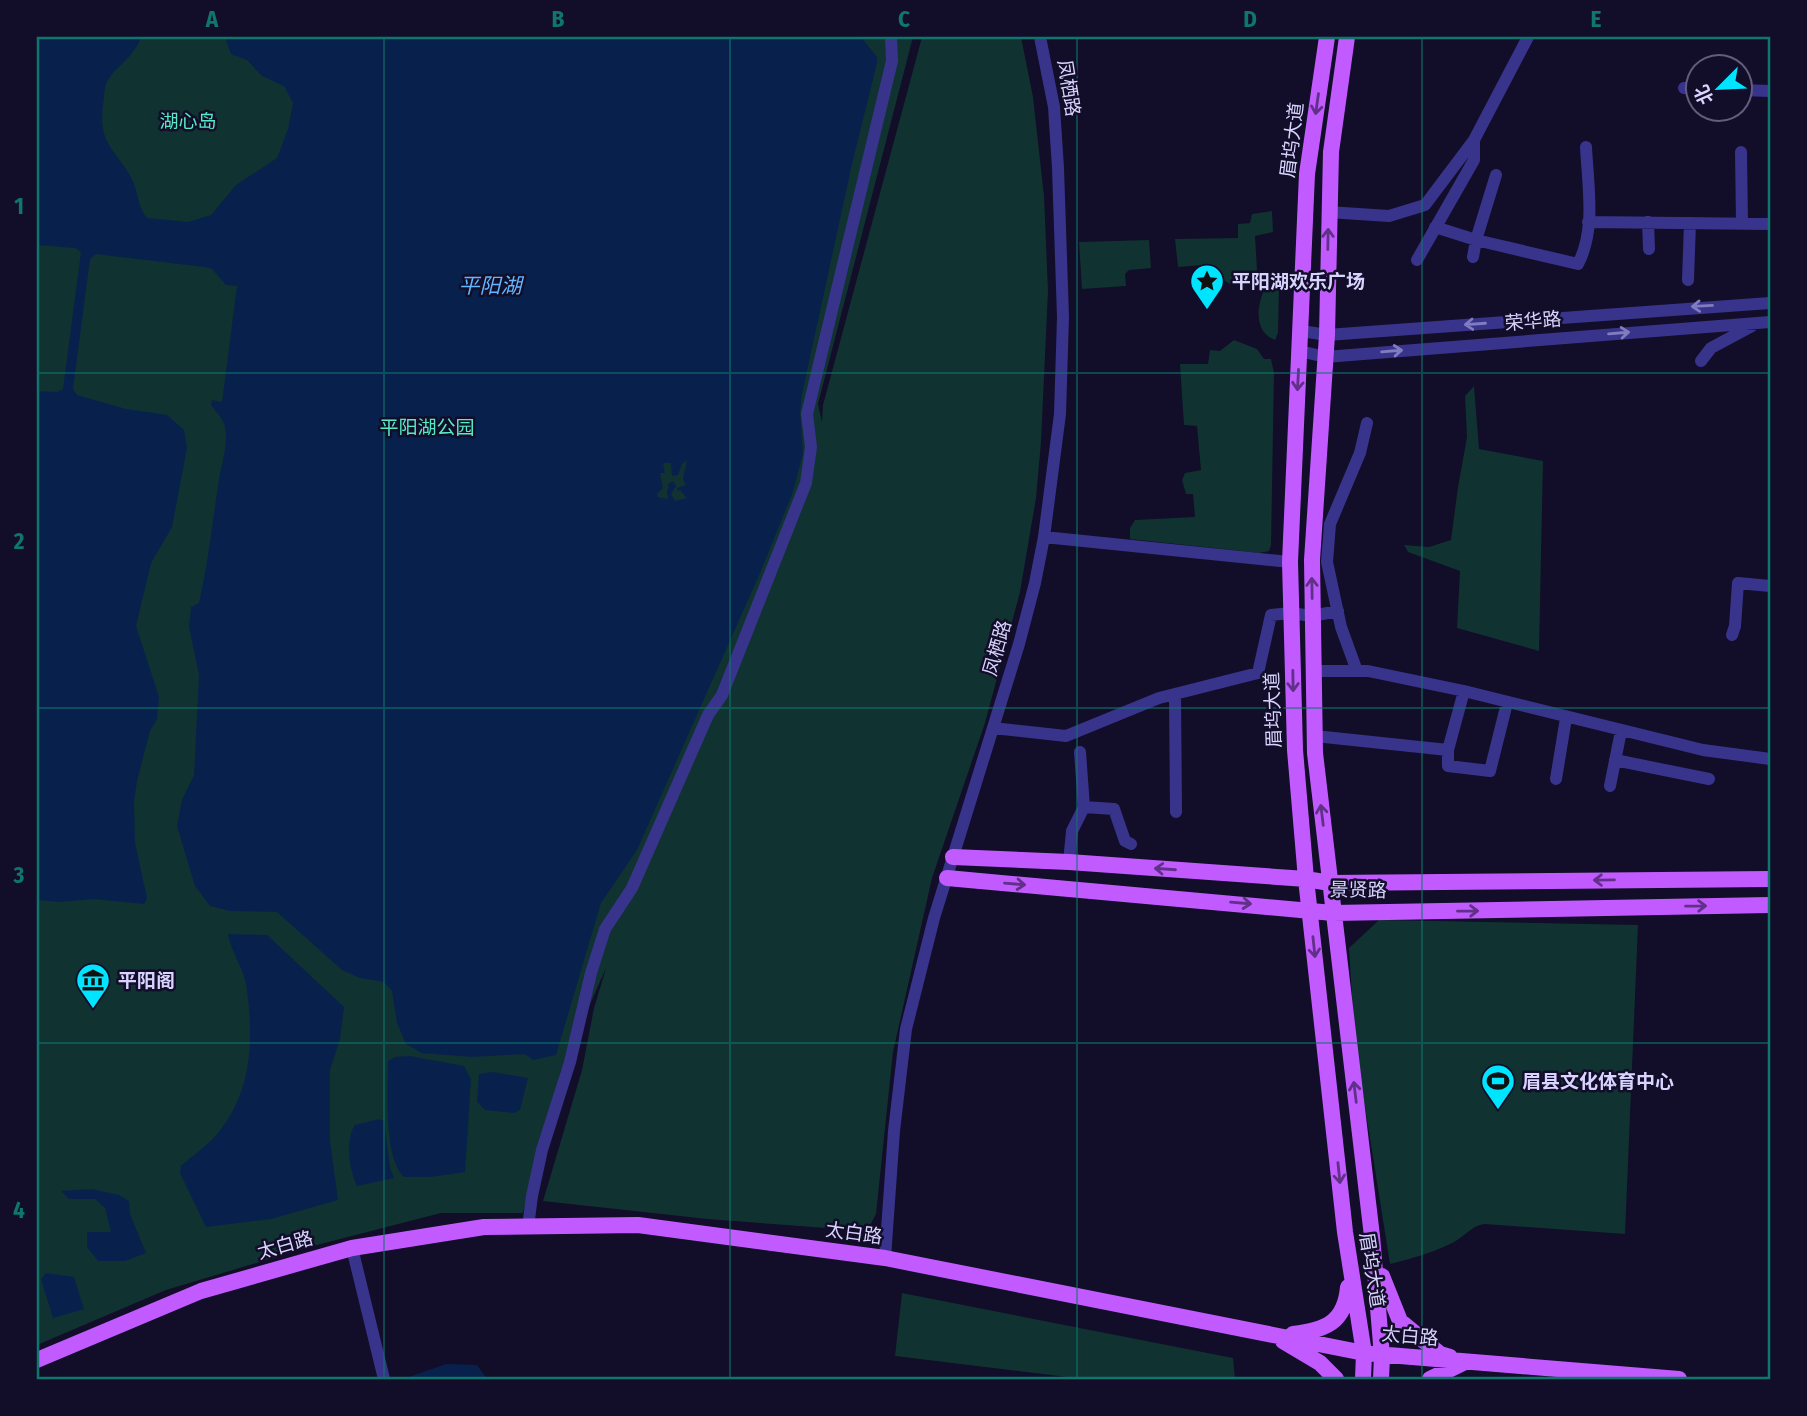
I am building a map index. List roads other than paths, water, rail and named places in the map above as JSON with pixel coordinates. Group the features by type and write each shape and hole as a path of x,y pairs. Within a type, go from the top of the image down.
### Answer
{"main road":[{"name":"眉坞大道","path":"1327,37 1307,174 1290,562 1295,750 1306,879 1350,1264 1364,1353 1363,1379"},
{"name":"眉坞大道","path":"1347,37 1331,152 1327,335 1311,560 1313,671 1315,736 1333,913 1373,1249 1382,1356 1381,1379"},
{"name":"景贤路","path":"953,857 1069,862 1330,883 1770,879"},
{"name":"景贤路","path":"947,878 1333,913 1770,905"},
{"name":"太白路","path":"37,1360 201,1291 352,1248 484,1227 638,1225 885,1258 1382,1356 1679,1379"},
{"path":"1373,1249 1388,1296 1400,1321 1440,1354 1465,1362"},
{"path":"1275,1336 1314,1331 1333,1324 1347,1303 1350,1264"},
{"path":"1275,1336 1320,1363 1336,1379"},
{"path":"1430,1379 1465,1362"}],"street":[{"path":"528,1227 542,1150 570,1062 591,973 605,929 632,888 708,715 722,695 806,483 811,447 807,414 892,61 891,37"},
{"name":"凤栖路","path":"885,1258 894,1131 906,1029 953,857 1019,644 1044,537 1060,414 1063,317 1054,107 1040,37"},
{"path":"1328,212 1389,216 1424,205 1474,140 1528,37"},
{"path":"1417,260 1474,160 1474,140"},
{"path":"1435,226 1476,240 1578,264 1587,247 1586,147"},
{"path":"1741,152 1742,223"},
{"path":"1473,257 1496,175"},
{"path":"1588,222 1770,224"},
{"path":"1648,222 1648,250"},
{"path":"1688,280 1690,223"},
{"name":"荣华路","path":"1301,331 1327,335 1770,303"},
{"path":"1701,361 1711,348 1764,323"},
{"name":"荣华路","path":"1300,351 1325,357 1764,323"},
{"path":"1357,671 1338,611 1327,562 1330,524 1360,453 1367,423"},
{"path":"1044,537 1290,562"},
{"path":"1732,635 1738,583 1770,586"},
{"path":"993,728 1066,736 1159,698 1258,673 1271,615 1292,613 1312,616 1338,611"},
{"path":"1313,671 1368,671 1464,691 1703,750 1770,759"},
{"path":"1464,691 1448,750 1448,766 1490,771 1507,702"},
{"path":"1175,694 1176,813"},
{"path":"1556,779 1566,718"},
{"path":"1610,786 1621,731"},
{"path":"1315,736 1448,750"},
{"path":"1069,862 1072,831 1084,807 1080,752"},
{"path":"1615,760 1709,779"},
{"path":"1084,807 1114,809 1125,841 1131,844"},
{"path":"352,1248 384,1379"}],"water":[{"name":"平阳湖","path":"37,37 141,37 134,51 106,84 103,130 110,146 132,179 147,218 188,222 211,215 236,185 277,158 288,129 293,103 284,86 262,76 247,60 231,54 225,37 861,37 877,57 802,394 800,412 803,453 793,492 760,573 637,850 601,903 556,1055 533,1060 525,1054 472,1057 422,1053 406,1044 397,1023 392,991 384,982 360,978 342,970 277,912 230,911 210,906 195,886 177,826 182,800 194,775 199,675 189,627 191,607 199,603 225,449 224,424 211,405 212,400 222,402 237,286 226,285 212,269 96,254 90,259 73,389 77,395 126,409 167,415 184,430 187,448 172,527 151,563 136,626 159,697 157,719 150,731 134,802 135,843 147,898 144,904 94,899 61,902 37,900 37,391 57,392 63,389 81,252 75,248 37,245","holes":["687,460 683,479 686,485 677,488 677,491 680,490 687,498 675,501 671,494 676,486 673,481 667,485 668,499 658,497 657,494 663,488 660,473 665,473 663,463 671,463 672,476 678,475 682,464"]},
{"path":"228,934 267,935 344,1007 340,1039 330,1070 330,1141 338,1200 271,1219 206,1227 180,1173 181,1166 218,1133 230,1117 244,1081 250,1043 246,984"},
{"path":"410,1056 464,1066 471,1079 465,1172 431,1177 404,1177 397,1167 388,1122 388,1061 395,1057"},
{"path":"493,1072 528,1078 520,1110 514,1113 485,1110 477,1102 479,1074"},
{"path":"379,1119 384,1121 390,1168 394,1178 357,1186 349,1155 352,1131 355,1125"},
{"path":"92,1189 119,1195 129,1201 130,1214 146,1253 125,1261 98,1261 87,1247 87,1232 111,1232 105,1208 95,1199 69,1199 61,1191"},
{"path":"46,1273 74,1277 84,1309 53,1318 41,1279"},
{"path":"446,1364 477,1365 487,1379 403,1379"}],"place":[{"name":"平阳湖欢乐广场","path":"1207,311"},
{"name":"平阳阁","path":"93,1010"},
{"name":"眉县文化体育中心","path":"1498,1111"}],"park label":[{"name":"湖心岛","path":"188,121"},
{"name":"平阳湖公园","path":"427,427"}]}
